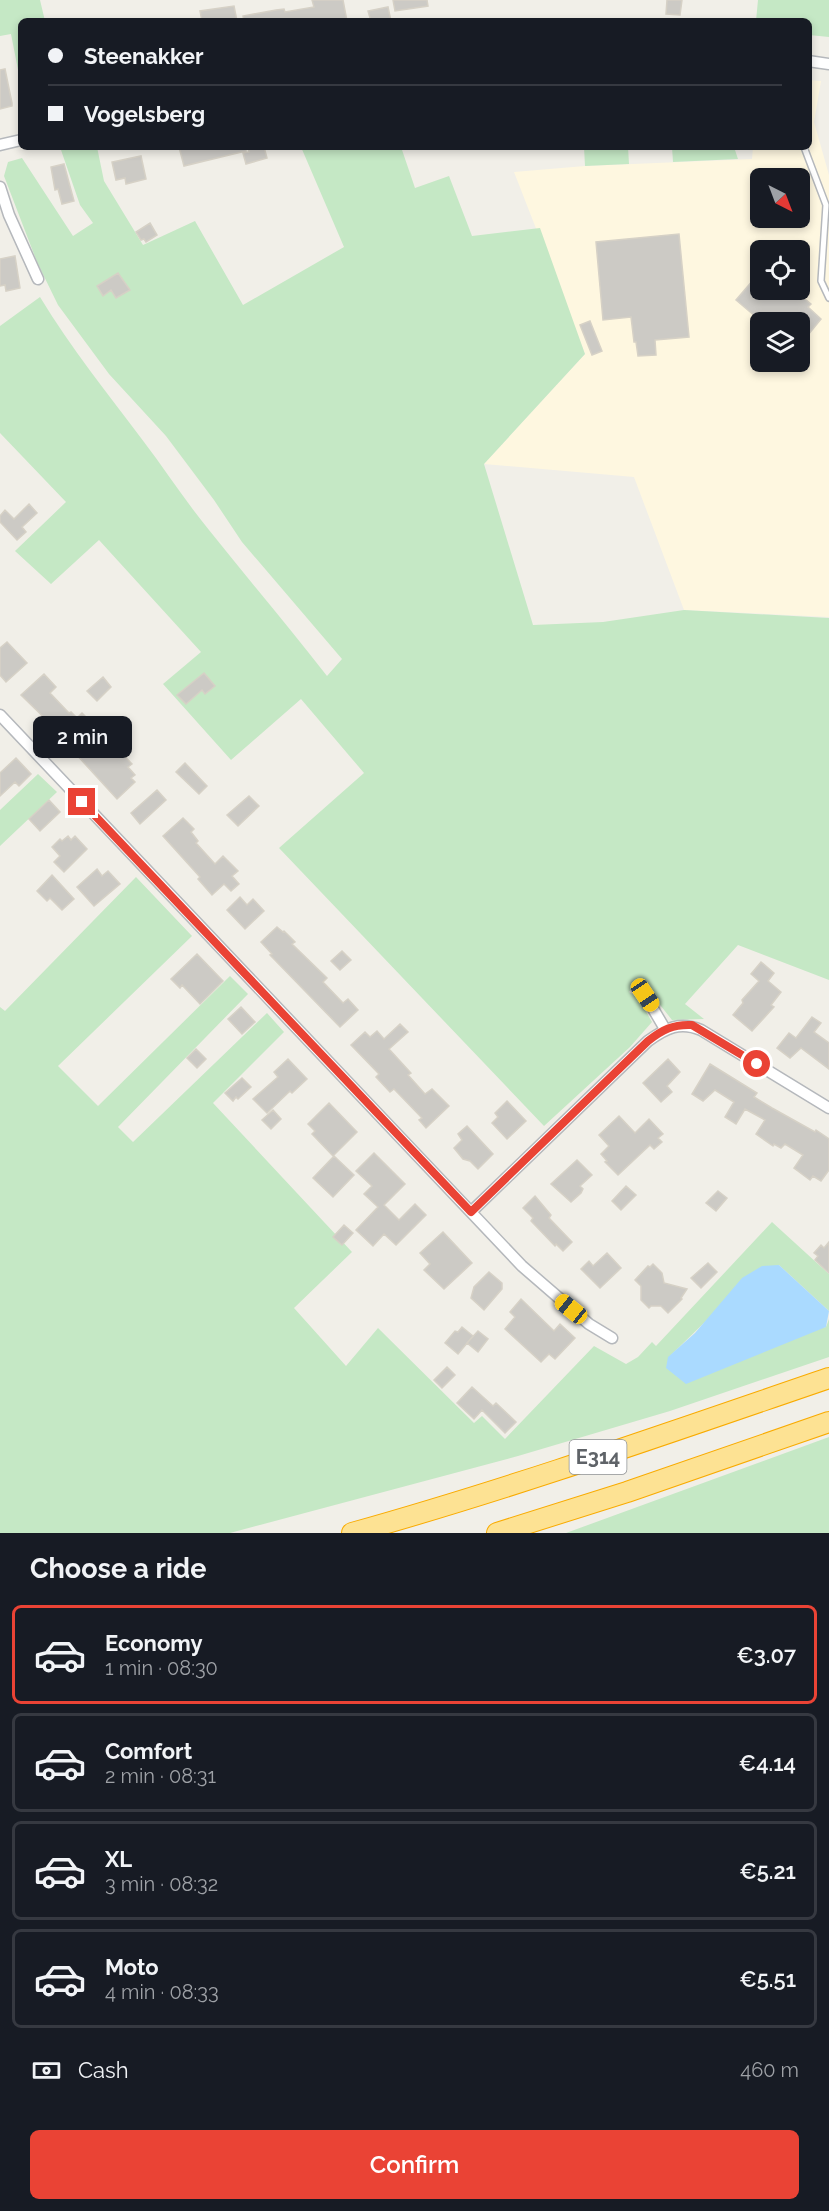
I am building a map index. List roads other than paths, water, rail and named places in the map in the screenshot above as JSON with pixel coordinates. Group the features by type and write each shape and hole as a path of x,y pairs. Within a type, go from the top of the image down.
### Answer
{"highway":[{"name":"E314","path":"352,1533 601,1456 829,1378"},
{"name":"E314","path":"497,1533 627,1492 829,1422"}],"street":[{"path":"812,62 829,64"},
{"path":"0,145 18,141"},
{"path":"0,187 9,215 38,279"},
{"path":"0,715 522,1266 589,1324 612,1338"},
{"path":"645,995 665,1029"},
{"path":"471,1212 648,1041 665,1029 681,1024 692,1025 701,1030 829,1108"}],"lane":[{"path":"805,150 826,205 821,281 829,298"}],"water":[{"path":"779,1265 829,1311 826,1327 686,1384 666,1368 668,1357 695,1333 742,1278 762,1266"}]}
